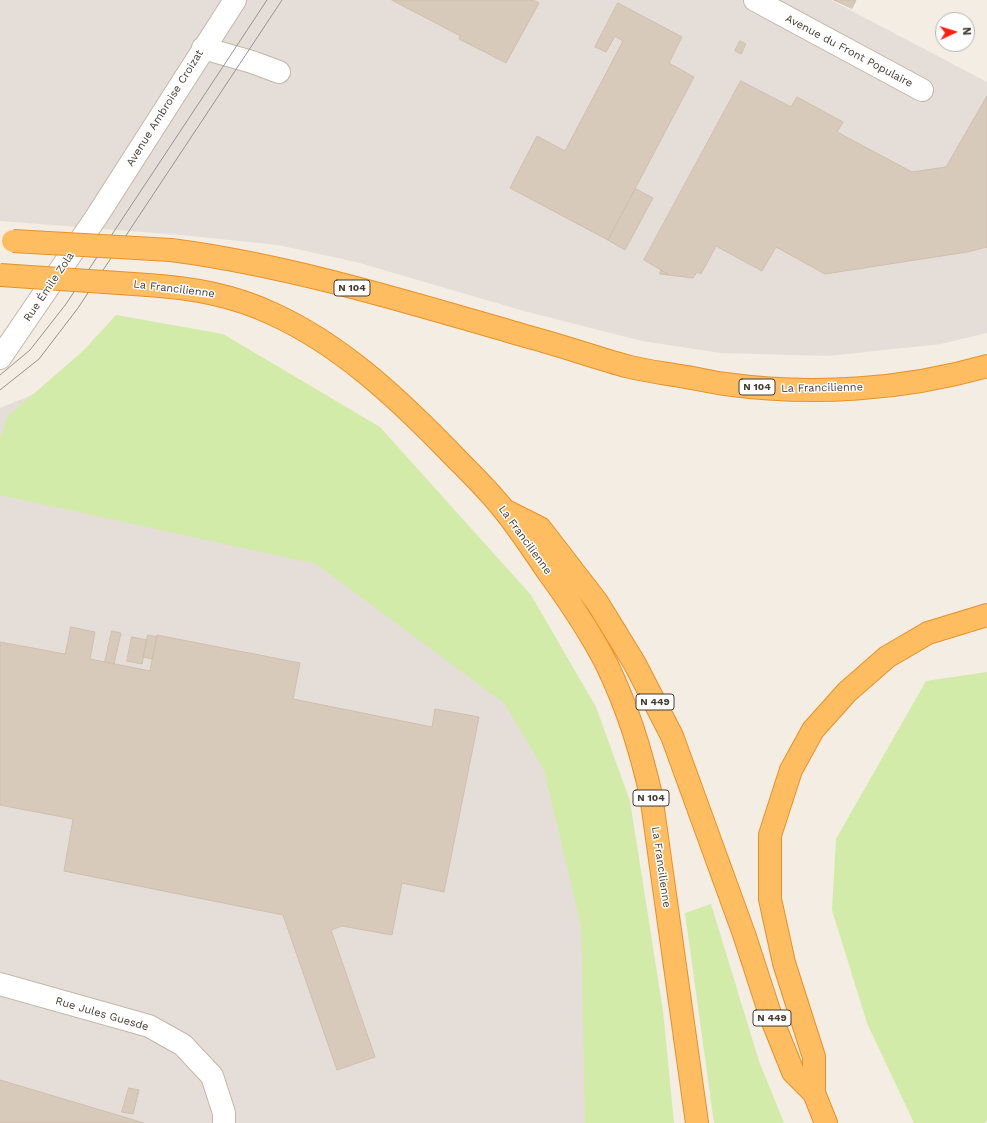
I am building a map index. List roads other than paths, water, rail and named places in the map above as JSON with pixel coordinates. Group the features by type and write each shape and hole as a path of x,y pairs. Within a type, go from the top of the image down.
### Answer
{"highway":[{"name":"La Francilienne","path":"6,240 171,250 223,257 281,269 523,335 632,367 724,384 772,389 829,390 895,385 948,377 987,366"},
{"name":"La Francilienne","path":"0,275 148,285 212,292 240,300 274,314 325,344 365,372 417,419 504,510 582,620 610,672 625,704 639,743 651,795 697,1123"},
{"name":"N 449","path":"504,510 540,528 597,602 635,664 672,736 742,927 771,1017 793,1072 814,1093 826,1123"},
{"path":"814,1093 814,1056 784,963 770,899 770,835 791,770 813,730 847,692 887,657 928,633 987,615"}],"street":[{"name":"Avenue Ambroise Croizat","path":"97,216 235,0"},
{"name":"Avenue du Front Populaire","path":"755,0 922,90"},
{"path":"203,48 252,62 279,72"},
{"name":"Rue Émile Zola","path":"0,358 97,216"},
{"name":"Rue Jules Guesde","path":"0,984 149,1026 183,1045 212,1076 224,1113 224,1123"}],"tram line":[{"path":"0,375 30,350 66,304 267,0"},
{"path":"0,390 39,359 78,308 282,0"}]}
